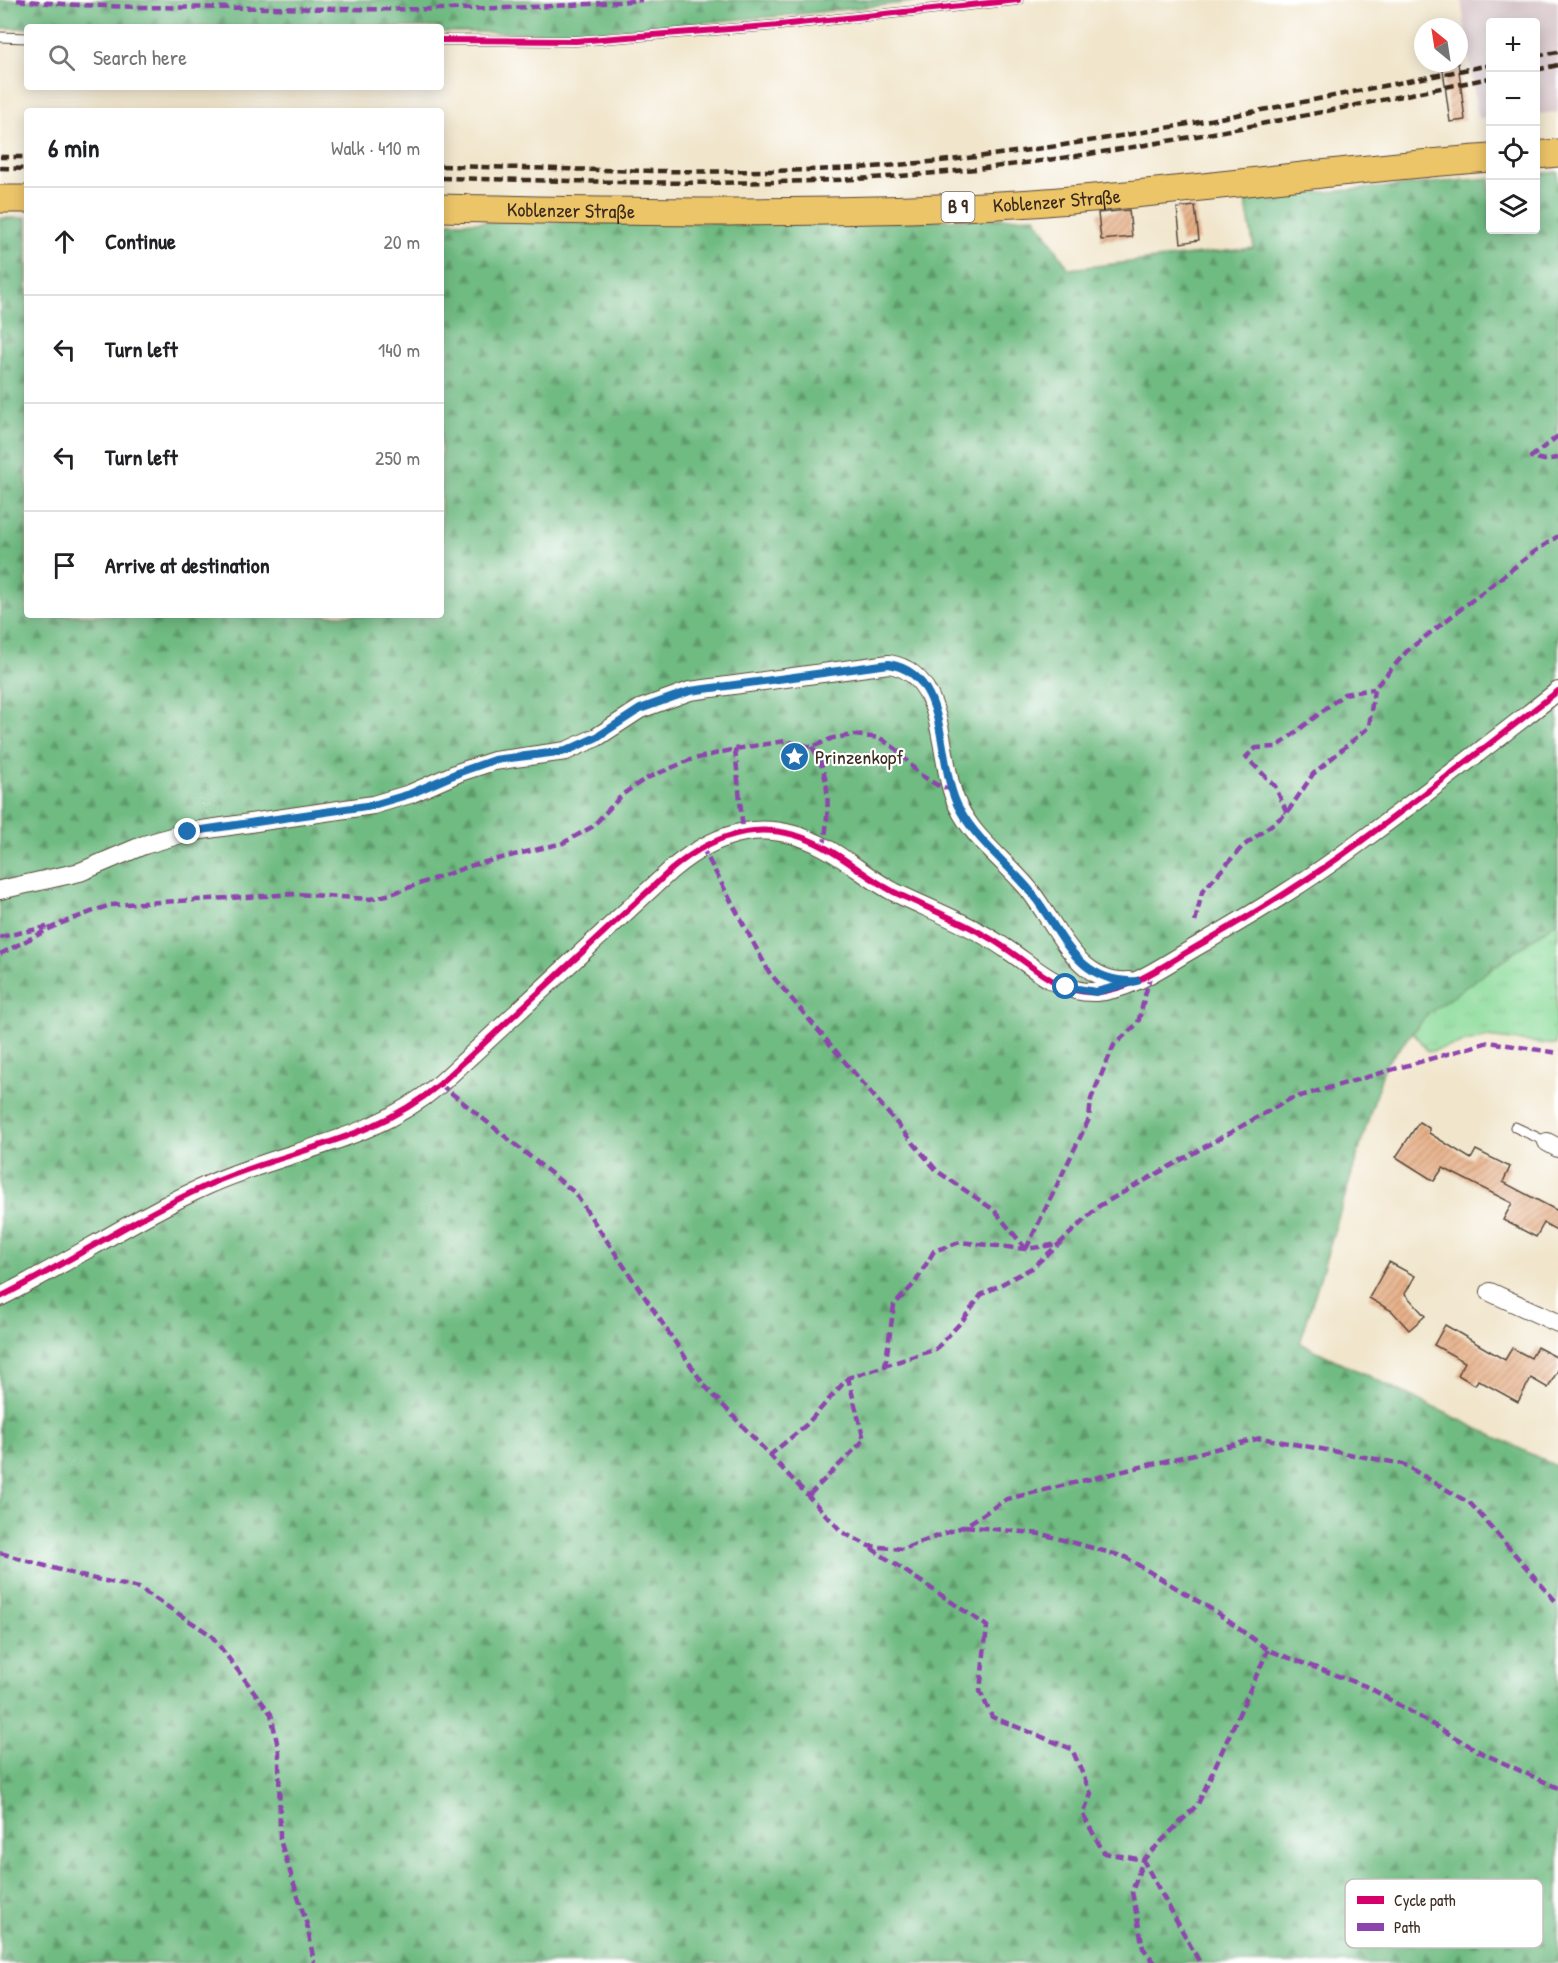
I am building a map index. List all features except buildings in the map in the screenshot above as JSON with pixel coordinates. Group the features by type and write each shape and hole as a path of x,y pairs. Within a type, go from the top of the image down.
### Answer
{"main road":[{"path":"1540,154 1558,153"},
{"name":"Koblenzer Straße","path":"444,208 655,213 899,210 1157,192 1486,159"},
{"path":"0,199 24,199"}],"street":[{"path":"0,890 81,872 144,845 188,832 373,805 410,794 494,760 566,751 597,737 640,709 690,691 889,664 911,671 926,687 936,716 950,789 971,828 1027,887 1071,951 1101,976 1118,982 1137,981"},
{"path":"0,1297 186,1195 228,1177 335,1143 404,1111 440,1084 672,869 702,847 742,831 777,830 795,834 824,847 892,891 987,937 1052,981 1066,987 1096,992 1137,981 1269,902 1351,849 1558,691"},
{"path":"1490,1292 1558,1323"}],"lane":[{"path":"444,40 576,41 780,25 1018,0"},
{"path":"0,38 24,38"},
{"path":"1515,1127 1553,1145"}],"shaded area":[{"path":"1461,0 1558,0 1558,112 1540,114 1540,18 1486,18 1486,118 1478,118 1468,49 1468,18 1464,18"}],"green space":[{"path":"0,0 933,0 781,16 574,33 444,32 444,24 24,24 24,28 0,28"},
{"path":"1558,172 1558,921 1428,1014 1385,1065 1300,1343 1558,1467 1558,1963 0,1963 0,218 24,218 24,618 444,618 444,222 851,223 1035,217 1069,269 1254,248 1245,199 1486,178 1486,234 1540,234 1540,174"},
{"path":"1558,921 1556,1045 1486,1037 1428,1052 1413,1032 1428,1014"}],"railway":[{"path":"1540,55 1558,52"},
{"path":"1540,69 1558,65"},
{"path":"444,166 764,171 872,167 950,160 1182,125 1486,66"},
{"path":"444,178 764,182 818,181 950,172 1028,163 1182,138 1486,79"},
{"path":"0,157 24,157"},
{"path":"0,168 24,169"}],"marked path":[{"path":"17,0 143,7 410,9 503,8 642,0"},
{"path":"1558,436 1531,457 1544,460 1558,458"},
{"path":"1195,922 1202,892 1242,847 1287,813 1313,774 1369,727 1374,689 1407,651 1534,552 1558,536"},
{"path":"1287,813 1275,786 1246,757 1256,748 1277,747 1344,694 1374,689"},
{"path":"0,954 59,924 110,905 296,894 370,899 391,894 473,865 563,843 592,827 623,794 645,779 690,760 735,749 785,741 812,747 833,738 854,735 880,738 896,749 919,774 937,785 950,789"},
{"path":"812,747 819,759 826,783 824,847"},
{"path":"735,749 743,831"},
{"path":"702,847 769,972 937,1171 994,1210 1026,1249"},
{"path":"0,937 47,927"},
{"path":"1026,1249 1089,1119 1091,1099 1114,1045 1138,1023 1151,972"},
{"path":"885,1367 894,1305 915,1283 934,1251 960,1242 1026,1249 1059,1244 1099,1206 1290,1099 1489,1042 1558,1053"},
{"path":"440,1084 574,1192 704,1385 842,1532 869,1546 903,1549 965,1526 1007,1499 1261,1438 1403,1464 1471,1504 1558,1604"},
{"path":"769,1456 806,1425 848,1378 936,1349 962,1321 981,1295 1032,1268 1059,1244"},
{"path":"809,1495 864,1440 848,1378"},
{"path":"965,1526 1042,1534 1125,1557 1216,1612 1268,1650 1368,1687 1482,1753 1558,1788"},
{"path":"871,1548 987,1626 980,1691 992,1717 1072,1749 1091,1794 1083,1815 1104,1853 1143,1860 1200,1963"},
{"path":"0,1553 81,1576 139,1588 211,1635 271,1714 279,1752 280,1840 308,1928 314,1963"},
{"path":"1155,1963 1143,1948 1132,1892 1143,1860 1198,1804 1268,1650"}],"cycle path":[{"path":"444,40 576,41 780,25 1018,0"},
{"path":"0,1297 155,1211 208,1185 357,1132 413,1104 440,1084 672,869 708,845 726,837 763,830 783,832 803,838 833,852 894,892 978,932 1058,984 1083,991 1109,990 1134,982 1159,969 1320,870 1410,805 1558,691"}],"place":[{"name":"Prinzenkopf","path":"794,757"}],"route":[{"path":"188,832 373,805 410,794 494,760 566,751 583,745 640,709 690,691 889,664 911,671 926,687 936,716 950,789 959,809 984,845 1027,887 1057,934 1085,964 1101,976 1118,982 1137,981 1096,992 1066,987"}]}
